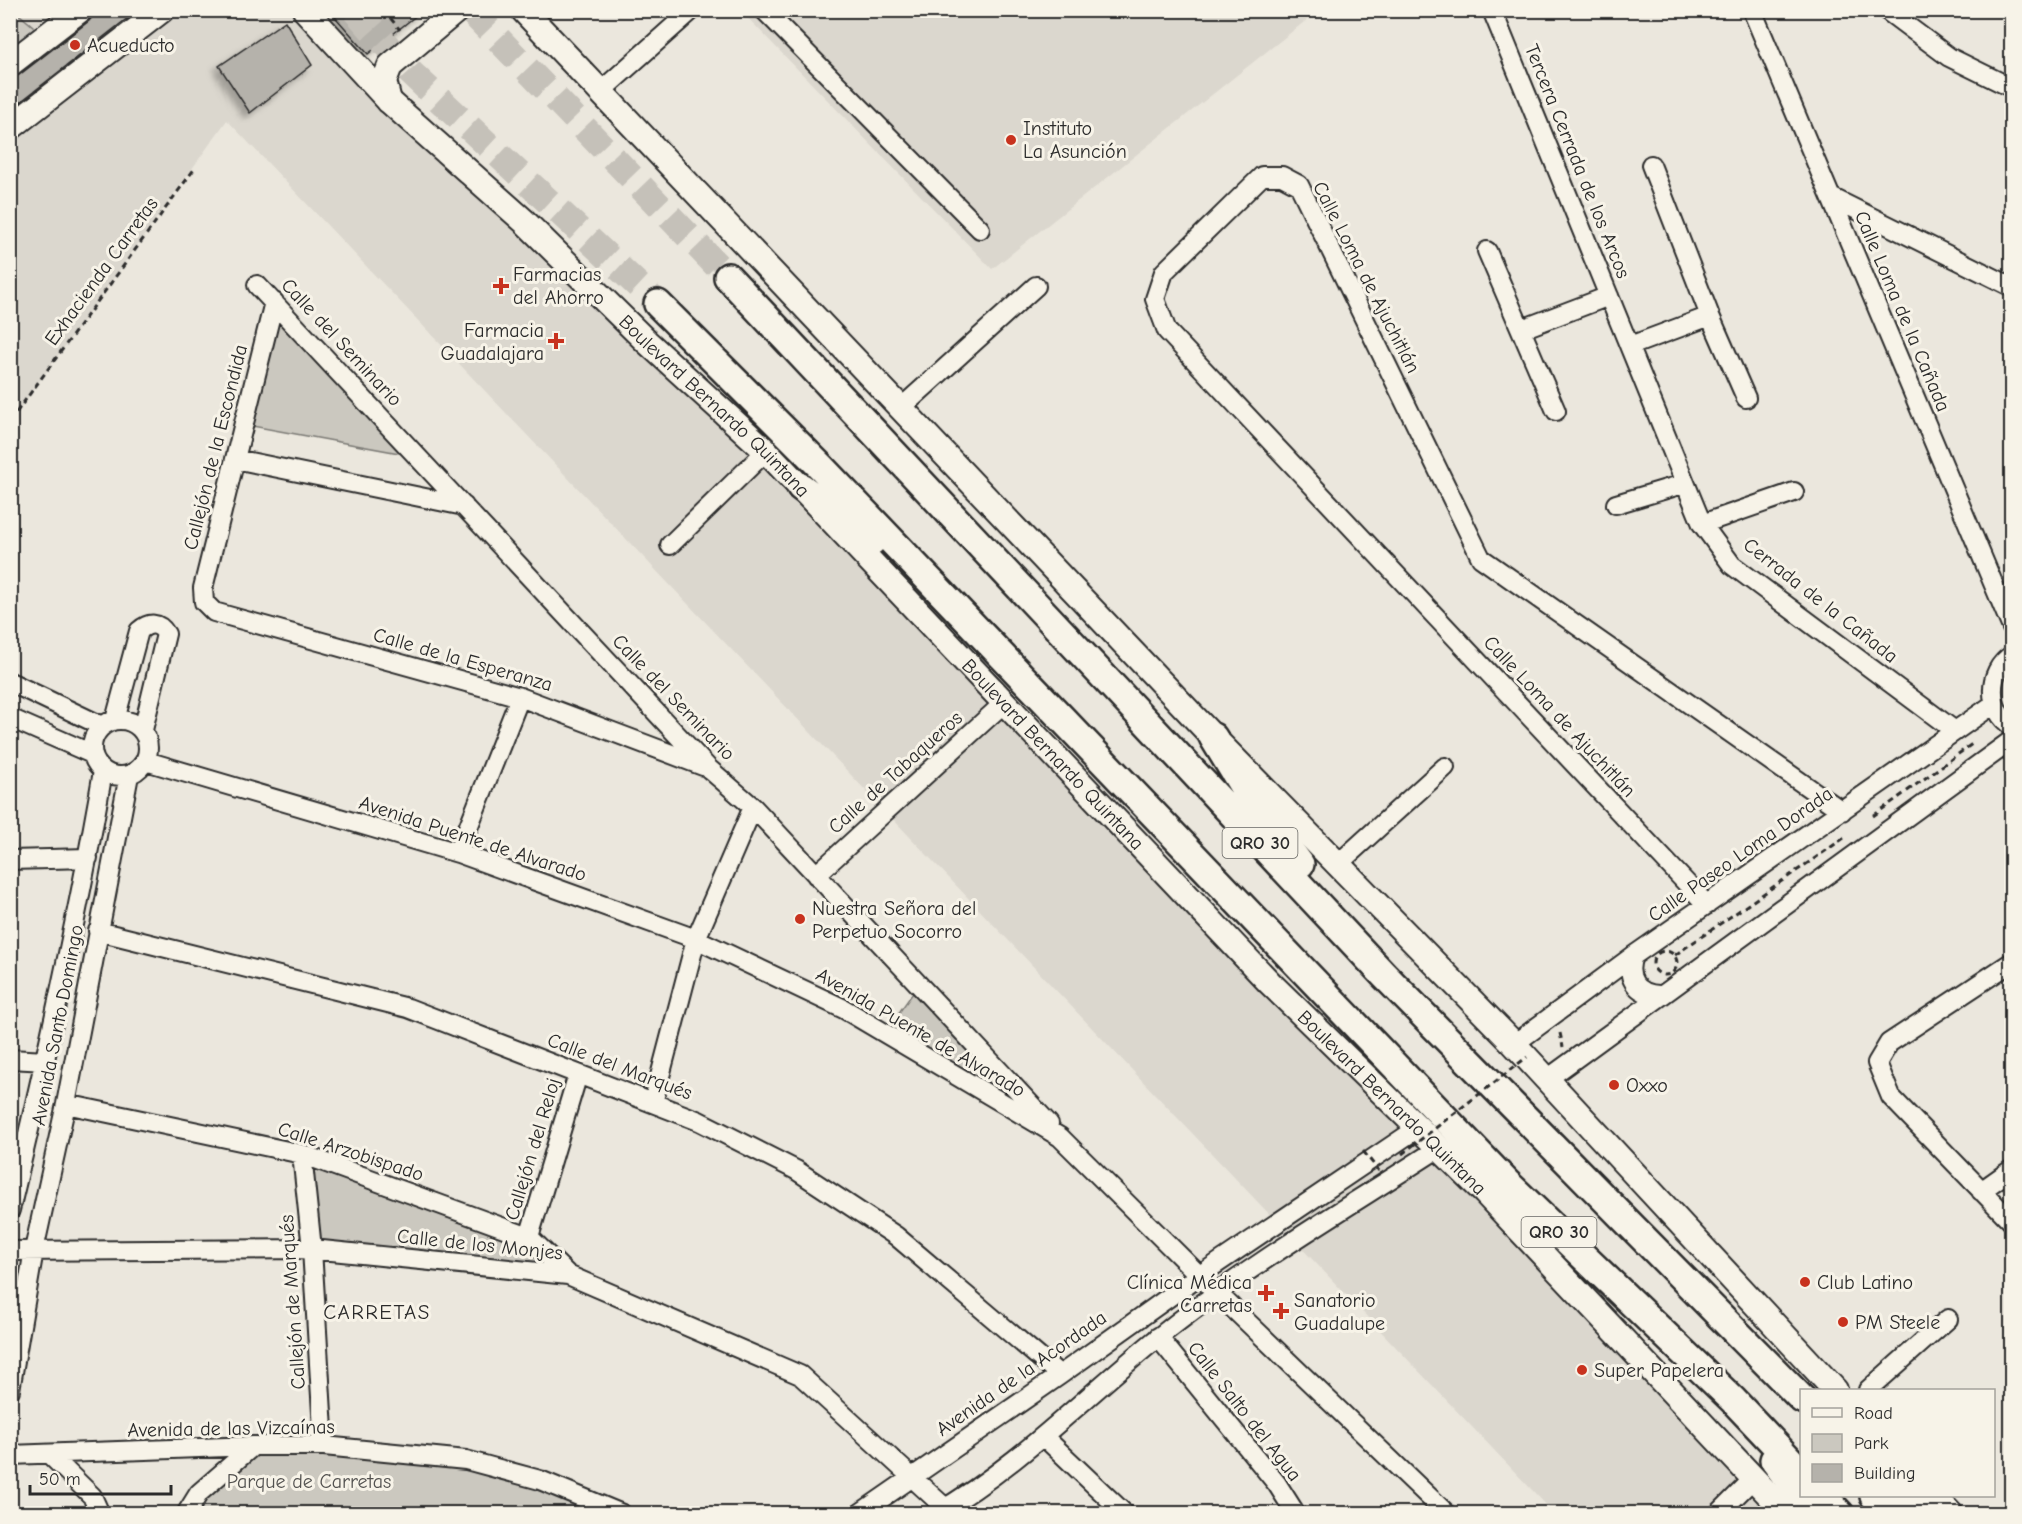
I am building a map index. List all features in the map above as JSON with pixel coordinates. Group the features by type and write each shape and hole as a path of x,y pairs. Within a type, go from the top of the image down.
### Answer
{"highway":[{"name":"QRO 30","path":"728,277 1384,975 1800,1397"},
{"name":"Boulevard Bernardo Quintana","path":"658,304 821,468 1508,1184 1733,1400 1800,1471"},
{"path":"801,487 866,535 1101,774 1132,792"},
{"path":"1213,737 1249,796 1384,975"},
{"path":"1733,1400 1800,1476"},
{"path":"1875,1497 1891,1514"},
{"path":"1903,1497 1922,1514"}],"main road":[{"path":"10,64 80,10"},
{"path":"10,128 162,10"},
{"name":"Boulevard Bernardo Quintana","path":"305,10 389,101 524,220 647,342 766,451 1270,983 1485,1193 1787,1514"},
{"path":"389,101 384,81 390,66 457,10"},
{"path":"523,10 599,93 1213,737 1521,1050 1546,1080 1834,1389"},
{"path":"1935,1497 1951,1514"}],"street":[{"path":"599,93 692,10"},
{"path":"764,10 980,229"},
{"name":"Tercera Cerrada de los Arcos","path":"1492,10 1630,346 1683,484"},
{"name":"Calle Loma de la Cañada","path":"1752,10 2012,628"},
{"path":"1886,10 1949,57 2012,88"},
{"path":"1651,165 1710,316 1746,398"},
{"name":"Calle Loma de Ajuchitlán","path":"1707,905 1167,331 1155,299 1164,272 1262,176 1282,176 1299,185 1481,558 1842,811"},
{"path":"1830,197 2012,288"},
{"path":"1487,251 1556,411"},
{"name":"Calle del Seminario","path":"257,285 708,768 753,807 920,983 1060,1137"},
{"path":"900,409 1036,285"},
{"name":"Tercera Cerrada de los Arcos","path":"1522,329 1609,296"},
{"name":"Callejón de la Escondida","path":"204,602 203,588 274,302"},
{"path":"1630,346 1710,316"},
{"path":"670,545 766,451"},
{"path":"235,459 464,506"},
{"path":"1616,504 1683,484"},
{"name":"Cerrada de la Cañada","path":"1683,484 1702,524 1732,565 1955,731"},
{"path":"1702,524 1794,492"},
{"name":"Calle de la Esperanza","path":"204,602 214,612 520,697 708,768"},
{"path":"109,723 139,631 145,626 155,624 162,627 166,634 143,730"},
{"path":"2012,655 1996,672 1992,687 1994,704 2004,722 2012,726"},
{"path":"10,682 109,723"},
{"path":"458,853 520,697"},
{"name":"Calle de Tabaqueros","path":"816,875 1004,703"},
{"name":"Calle Paseo Loma Dorada","path":"1521,1050 1548,1017 1994,704"},
{"path":"10,718 92,754 103,771 120,776 129,775 142,767 149,751 148,740 143,730 125,720 109,723 96,734 92,754"},
{"path":"1546,1080 1567,1062 2012,740"},
{"name":"Avenida Puente de Alvarado","path":"146,761 458,853 696,939 844,1009 1060,1137 1216,1292 1447,1514"},
{"path":"1338,864 1445,767"},
{"name":"Avenida Santo Domingo","path":"10,1210 46,1061 88,858 103,771"},
{"name":"Avenida Santo Domingo","path":"10,1390 34,1250 66,1104 129,775"},
{"path":"653,1103 696,939 753,807"},
{"path":"10,860 88,858"},
{"name":"Calle del Marqués","path":"98,931 408,1008 699,1121 796,1170 896,1236 1060,1375"},
{"path":"1633,956 1630,974 1633,982 1649,994 1659,995"},
{"path":"2012,962 1889,1043 1877,1063 1891,1097 2012,1222"},
{"path":"10,1059 46,1061"},
{"name":"Callejón del Reloj","path":"529,1237 578,1074"},
{"name":"Calle Arzobispado","path":"66,1104 302,1154 529,1237 568,1275"},
{"name":"Avenida de la Acordada","path":"859,1514 1200,1275 1418,1128"},
{"path":"945,1511 1043,1436 1158,1337 1216,1292 1439,1148"},
{"name":"Callejón de Marqués","path":"302,1154 312,1249 324,1446"},
{"path":"1981,1191 2012,1169"},
{"name":"Calle de los Monjes","path":"10,1251 312,1249 568,1275 800,1376 913,1476 945,1511"},
{"path":"1870,1389 1948,1319"},
{"name":"Calle Salto del Agua","path":"1158,1337 1277,1484 1296,1514"},
{"path":"1043,1436 1125,1514"},
{"path":"186,1514 199,1493 253,1446"},
{"name":"Avenida de las Vizcaínas","path":"10,1455 253,1446 324,1446 466,1460 540,1480 622,1514"},
{"path":"49,1454 92,1496 100,1514"},
{"path":"1718,1514 1753,1479"}],"path":[{"path":"384,10 404,34"},
{"name":"Exhacienda Carretas","path":"10,421 195,168"},
{"path":"1873,816 1980,738"},
{"path":"1864,811 1873,816 1876,825"},
{"path":"1675,955 1848,835"},
{"path":"1666,951 1675,955 1677,964 1673,973 1663,975 1655,970 1652,961 1657,953 1666,951"},
{"path":"1548,1017 1559,1031 1567,1062"},
{"path":"1402,1154 1521,1050"},
{"path":"1363,1150 1379,1171"}],"shaded area":[{"path":"15,11 80,11 46,37"},
{"path":"162,11 305,11 524,221 1787,1513 1554,1513 227,120 11,421 10,128"},
{"name":"Instituto La Asunción","path":"741,11 1318,11 992,269"}],"green space":[{"path":"11,11 15,11 46,37 11,64"},
{"name":"Acueducto","path":"98,11 145,11 11,114 10,79"},
{"path":"274,302 421,457 241,424"},
{"path":"920,983 1060,1137 883,1035"},
{"path":"302,1154 529,1237 568,1275 312,1249"},
{"name":"Parque de Carretas","path":"253,1446 466,1460 622,1514 186,1514"}],"building":[{"name":"Acueducto","path":"98,10 138,10 10,110 10,79 19,75 89,21"},
{"path":"329,10 423,10 368,54"},
{"path":"285,21 312,65 250,113 219,66"}],"tunnel":[{"path":"355,10 411,73 658,304"},
{"path":"470,10 728,277"}],"place":[{"name":"Acueducto","path":"75,45"},
{"name":"Instituto La Asunción","path":"1011,140"},
{"name":"Farmacias del Ahorro","path":"501,286"},
{"name":"Farmacia Guadalajara","path":"556,341"},
{"name":"Nuestra Señora del Perpetuo Socorro","path":"800,919"},
{"name":"Oxxo","path":"1614,1085"},
{"name":"Club Latino","path":"1805,1282"},
{"name":"Clínica Médica Carretas","path":"1266,1293"},
{"name":"Sanatorio Guadalupe","path":"1281,1311"},
{"name":"PM Steele","path":"1843,1322"},
{"name":"Super Papelera","path":"1582,1370"}],"district":[{"name":"CARRETAS","path":"377,1312"}]}
